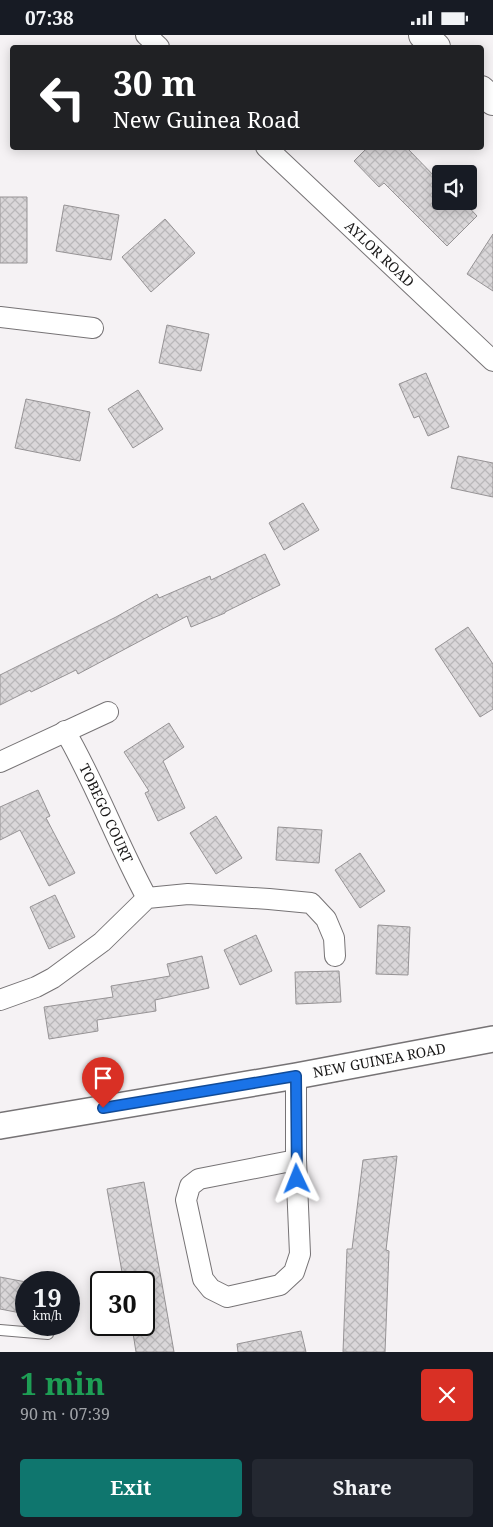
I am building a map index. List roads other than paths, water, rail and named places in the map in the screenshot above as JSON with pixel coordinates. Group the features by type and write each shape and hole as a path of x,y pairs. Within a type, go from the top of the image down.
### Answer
{"main road":[{"path":"423,35 434,45"}],"street":[{"path":"146,35 157,45"},
{"name":"AYLOR ROAD","path":"269,150 493,361"},
{"path":"0,317 93,328"},
{"path":"0,762 108,712"},
{"name":"TOBEGO COURT","path":"65,731 80,755 130,866 147,898"},
{"path":"0,1000 36,987 53,978 102,942 147,898 188,894 311,903 326,919 334,939 335,956"},
{"name":"NEW GUINEA ROAD","path":"0,1126 296,1076 493,1039"},
{"path":"296,1076 296,1160 300,1255 294,1272 280,1285 227,1297 210,1289 203,1279 186,1200 190,1186 199,1179 296,1160"}],"lane":[{"path":"0,1330 15,1331"}]}
